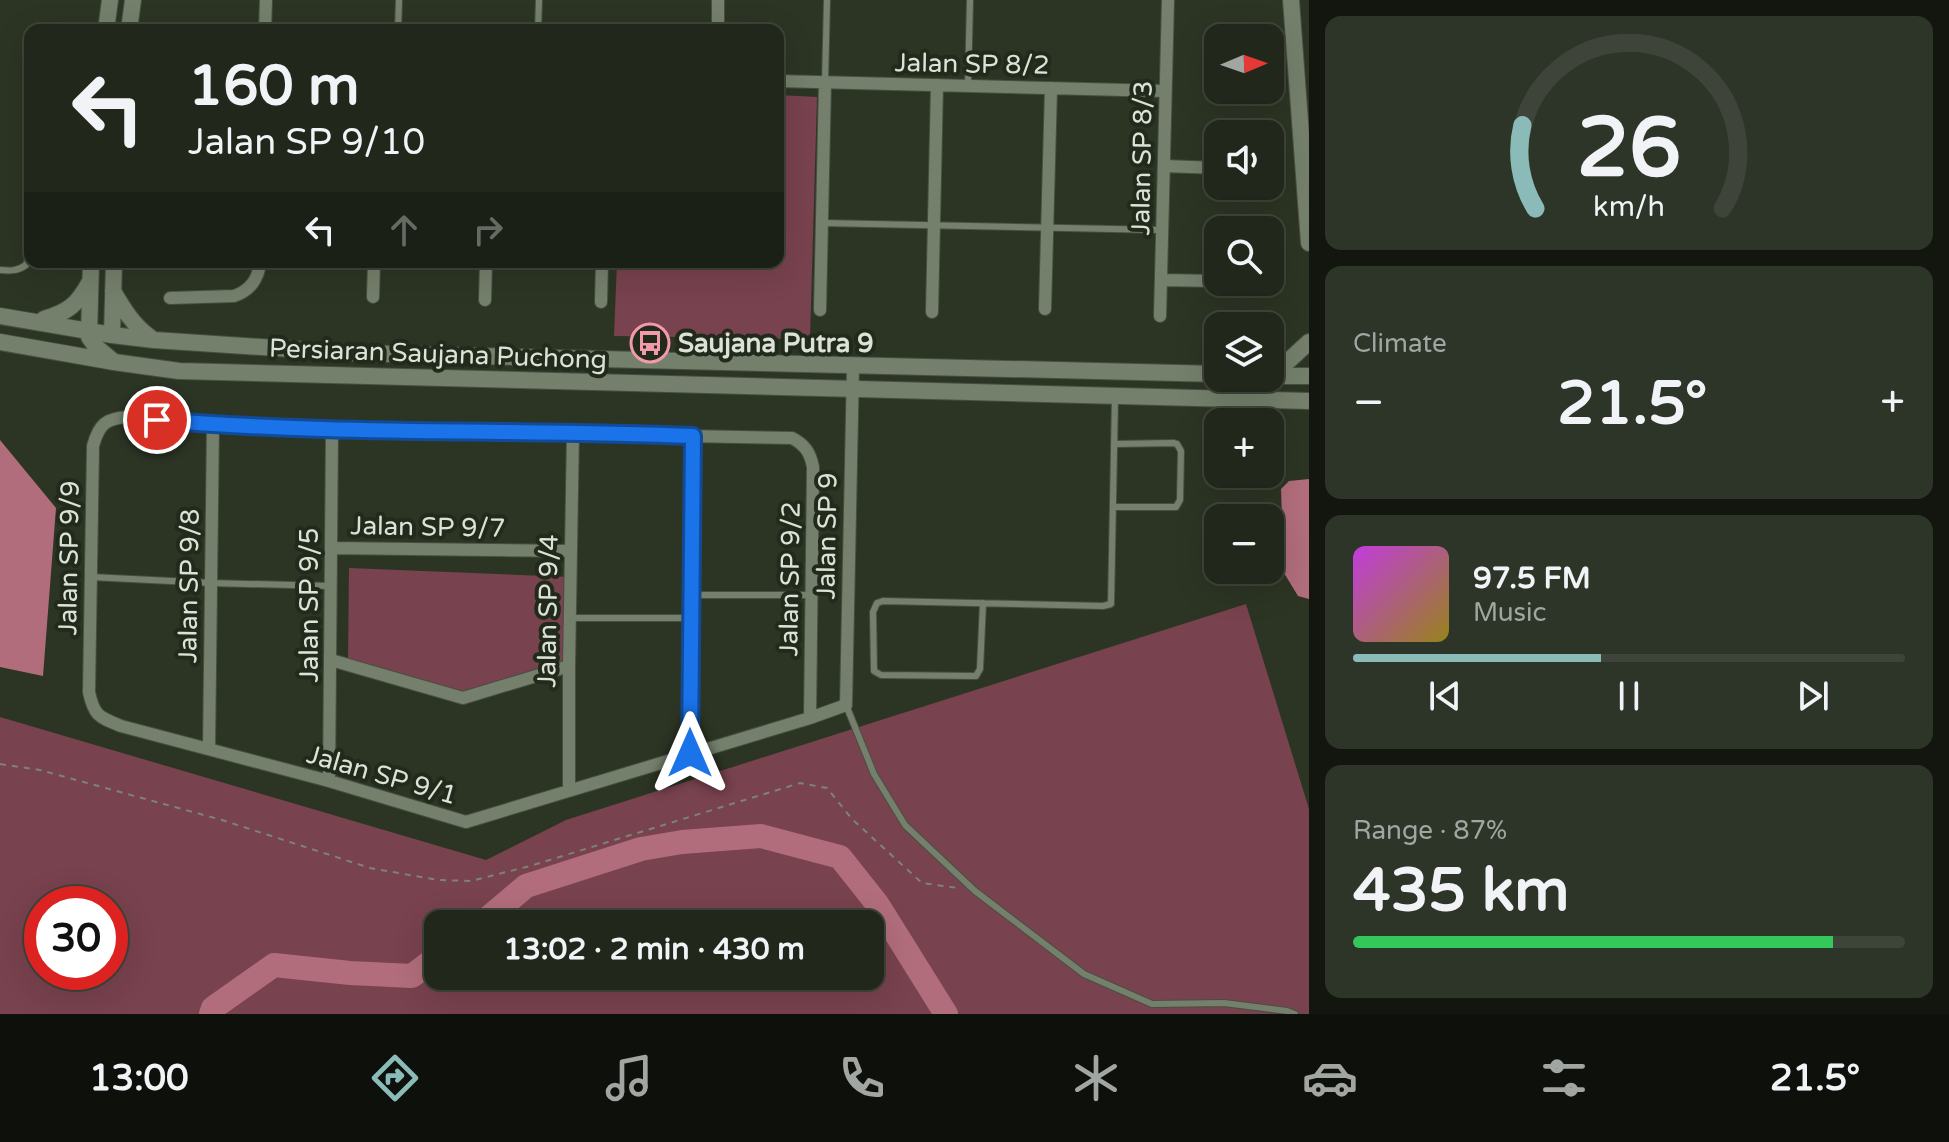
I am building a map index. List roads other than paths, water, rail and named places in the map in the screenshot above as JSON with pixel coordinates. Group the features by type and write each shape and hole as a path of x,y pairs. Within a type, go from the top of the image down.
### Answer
{"street":[{"path":"107,24 110,0"},
{"path":"130,24 133,0"},
{"path":"265,24 266,0"},
{"path":"718,0 718,24"},
{"name":"Jalan SP 8/3","path":"1160,316 1168,0"},
{"path":"1291,0 1309,243"},
{"name":"Jalan SP 8/2","path":"784,81 1165,91"},
{"path":"820,310 825,83"},
{"path":"932,312 937,85"},
{"path":"1045,309 1051,88"},
{"path":"1164,166 1204,167"},
{"path":"91,268 89,337 114,362"},
{"path":"64,354 96,347 112,335 114,268"},
{"path":"170,298 243,293 252,285 260,268"},
{"path":"373,297 374,268"},
{"path":"485,300 486,268"},
{"path":"601,302 602,268"},
{"path":"1161,280 1204,281"},
{"path":"39,321 61,314 72,306 80,299 90,281"},
{"path":"112,290 139,329 154,340"},
{"name":"Persiaran Saujana Puchong","path":"0,316 154,340 352,353 1204,374"},
{"name":"Persiaran Saujana Puchong","path":"0,342 179,371 1309,401"},
{"path":"1284,365 1309,342"},
{"name":"Jalan SP 9","path":"846,705 853,367"},
{"path":"1284,374 1309,376"},
{"name":"Jalan SP 9/9","path":"92,708 89,692 93,446 96,434 103,424 115,418 213,424"},
{"path":"213,424 693,436 690,753"},
{"name":"Jalan SP 9/8","path":"209,749 213,424"},
{"name":"Jalan SP 9/5","path":"329,781 332,429"},
{"name":"Jalan SP 9/4","path":"569,791 573,432"},
{"name":"Jalan SP 9/2","path":"693,436 792,438 803,444 810,454 813,467 810,718"},
{"name":"Jalan SP 9/7","path":"332,548 571,551"},
{"path":"331,660 463,698 569,666"},
{"name":"Jalan SP 9/1","path":"92,708 101,718 121,726 329,781 466,822 846,705"}],"lane":[{"path":"398,24 399,0"},
{"path":"538,24 539,0"},
{"path":"825,83 827,0"},
{"path":"968,86 970,0"},
{"path":"822,223 1162,230"},
{"path":"0,270 11,271 24,266"},
{"path":"983,603 980,669 976,676 881,675 874,671 873,612 877,603 983,603 1103,606 1111,604 1115,397"},
{"path":"1114,507 1176,507 1180,500 1181,451 1173,443 1115,444"},
{"path":"91,577 330,586"},
{"path":"692,595 812,595"},
{"path":"570,618 691,618"},
{"path":"846,705 874,774 905,825 975,891 1084,974 1152,1004 1224,1003 1295,1014"}],"waterway":[{"path":"498,910 526,886 641,849 682,842 761,836 840,857 881,910"},
{"path":"884,915 946,1014"},
{"path":"211,1014 213,1008 274,965 412,976 424,967"}],"place":[{"name":"Saujana Putra 9","path":"650,343"}]}
